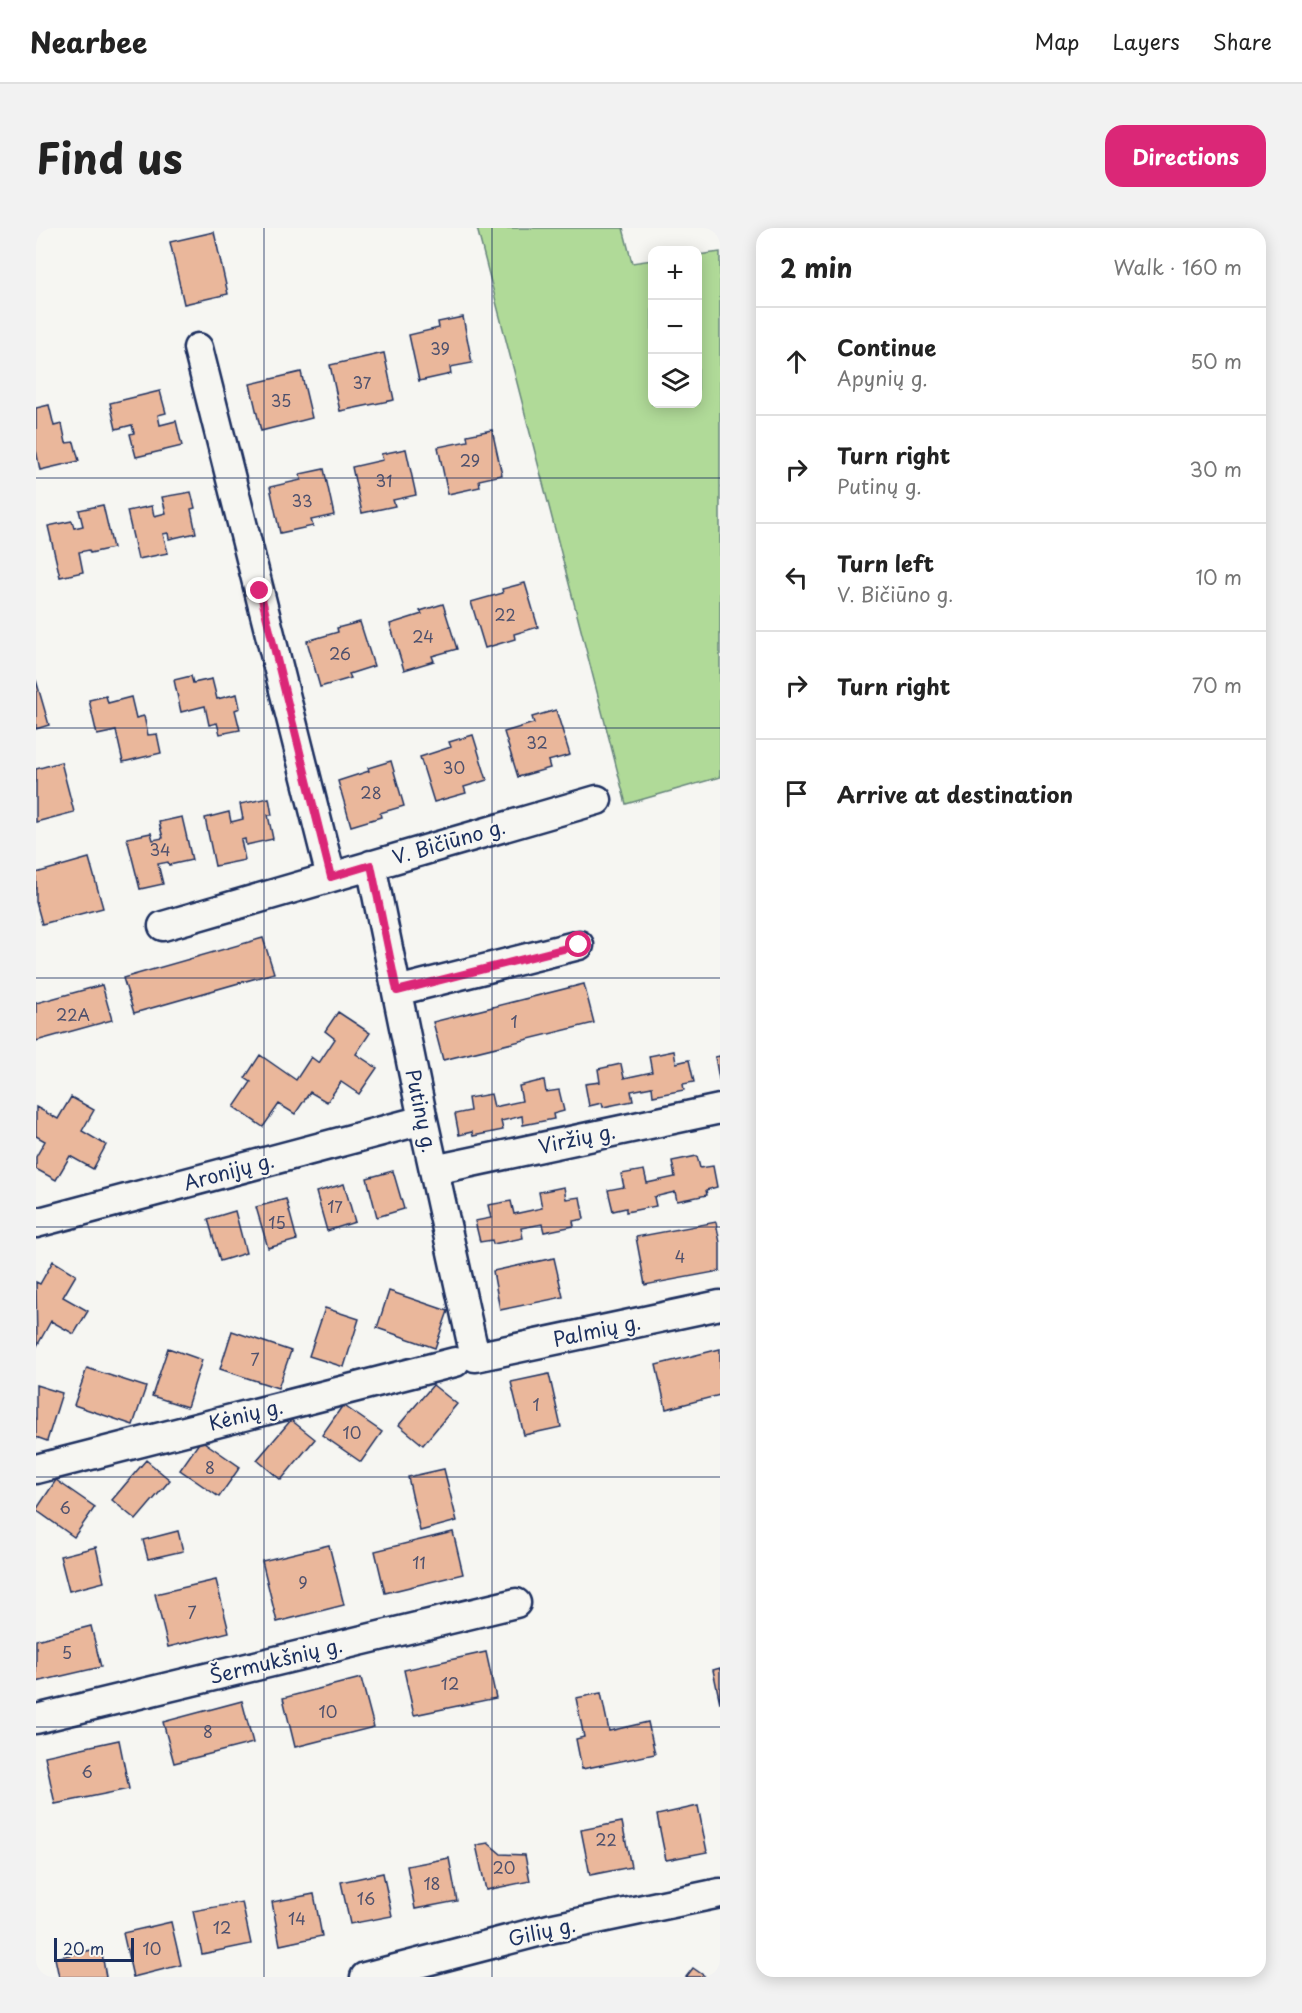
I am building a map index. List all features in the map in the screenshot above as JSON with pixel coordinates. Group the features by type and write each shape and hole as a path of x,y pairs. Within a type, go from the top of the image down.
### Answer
{"street":[{"path":"198,348 331,877"},
{"name":"V. Bičiūno g.","path":"163,926 597,800"},
{"name":"Putinų g.","path":"371,865 434,1170 465,1359"},
{"path":"397,991 579,945"},
{"name":"Viržių g.","path":"434,1170 720,1109"},
{"name":"Aronijų g.","path":"36,1223 423,1120"},
{"name":"Palmių g.","path":"465,1359 720,1305"},
{"name":"Kėnių g.","path":"36,1469 465,1359"},
{"name":"Šermukšnių g.","path":"36,1719 516,1603"},
{"name":"Gilių g.","path":"365,1977 549,1929 720,1893"}],"green space":[{"path":"477,228 623,228 632,263 648,261 648,408 702,408 702,254 720,252 720,777 626,804"}],"building":[{"path":"214,232 228,294 184,304 170,242"},
{"path":"463,317 472,363 450,367 451,374 419,381 409,335 439,328 438,322"},
{"path":"384,353 394,400 340,411 330,365"},
{"path":"301,372 312,418 261,431 250,384"},
{"path":"160,391 166,413 158,415 160,425 176,421 182,446 136,457 130,434 134,433 132,425 116,429 110,403"},
{"path":"49,405 54,426 62,424 66,443 74,442 79,461 40,470 36,450 36,408"},
{"path":"492,430 502,475 479,480 480,487 448,494 438,447 468,441 467,435"},
{"path":"406,449 416,495 393,500 395,506 362,513 352,467 383,460 381,454"},
{"path":"324,469 334,515 311,520 313,526 280,533 270,487 301,480 300,474"},
{"path":"191,492 195,508 191,509 196,533 169,539 168,533 163,534 168,553 138,559 127,511 152,506 154,516 166,513 162,497"},
{"path":"103,505 113,548 90,553 89,550 79,552 83,572 60,577 48,526 72,521 74,528 83,526 79,510"},
{"path":"525,583 538,627 514,634 515,639 485,648 471,602 503,593 502,589"},
{"path":"443,604 457,649 432,656 434,661 404,670 390,624 422,614 420,611"},
{"path":"360,622 374,666 349,674 351,678 320,687 307,641 338,632 337,628"},
{"path":"191,676 193,683 212,679 217,699 237,694 240,708 235,710 240,730 220,734 217,723 209,725 205,706 181,712 174,680"},
{"path":"36,680 49,725 36,729"},
{"path":"106,696 108,703 131,697 136,718 144,716 148,735 157,734 161,753 123,762 116,731 97,735 89,700"},
{"path":"556,710 570,755 548,761 550,768 518,777 504,732 534,723 532,717"},
{"path":"473,735 487,780 464,787 466,793 434,802 420,757 451,747 449,742"},
{"path":"391,761 404,806 380,813 381,817 351,826 338,781"},
{"path":"61,762 74,812 36,822 36,769"},
{"path":"269,798 272,815 268,815 273,839 246,845 245,839 241,840 245,860 215,866 205,818 229,812 231,822 243,819 240,804"},
{"path":"182,817 192,860 169,865 168,862 158,864 163,884 140,889 127,838 151,833 153,840 163,838 159,822"},
{"path":"89,858 103,908 42,924 36,902 36,873"},
{"path":"263,938 274,973 134,1013 123,978"},
{"path":"584,984 594,1023 443,1060 433,1022"},
{"path":"102,985 112,1020 36,1041 36,1003"},
{"path":"338,1012 370,1033 356,1054 377,1068 359,1094 341,1082 327,1102 310,1092 295,1114 279,1104 263,1127 234,1107 251,1082 245,1078 260,1055 296,1080 311,1057 319,1063 335,1039 325,1031"},
{"path":"674,1051 676,1063 689,1060 694,1082 683,1084 684,1090 653,1096 652,1087 631,1091 633,1101 603,1107 602,1103 589,1106 585,1084 600,1082 598,1069 621,1064 624,1078 652,1072 649,1056"},
{"path":"720,1056 720,1078 719,1079 715,1057"},
{"path":"544,1080 546,1092 559,1090 564,1111 553,1114 554,1119 523,1125 522,1116 501,1121 503,1130 473,1136 472,1132 459,1135 455,1114 470,1111 468,1098 491,1094 494,1107 522,1101 519,1086"},
{"path":"71,1097 94,1110 82,1131 106,1145 93,1169 70,1156 56,1180 36,1169 36,1157 45,1141 36,1136 36,1107 58,1119"},
{"path":"697,1156 700,1168 713,1166 717,1187 706,1190 707,1195 677,1201 675,1192 654,1197 656,1206 626,1212 626,1208 613,1211 608,1190 624,1187 621,1174 644,1170 647,1183 675,1177 672,1161"},
{"path":"393,1171 404,1209 377,1217 367,1178"},
{"path":"344,1184 355,1222 327,1231 316,1192"},
{"path":"564,1187 566,1199 580,1197 584,1219 573,1221 574,1226 544,1232 542,1224 521,1228 523,1238 493,1244 492,1240 480,1242 475,1221 491,1218 488,1205 511,1201 514,1214 542,1208 539,1192"},
{"path":"286,1199 297,1240 268,1248 256,1207"},
{"path":"235,1211 246,1253 220,1261 208,1219"},
{"path":"716,1222 720,1243 720,1271 645,1285 636,1237"},
{"path":"554,1258 563,1297 500,1310 493,1271"},
{"path":"53,1261 76,1275 63,1297 88,1311 74,1334 51,1321 37,1346 36,1282 40,1284"},
{"path":"389,1291 448,1311 435,1348 377,1328"},
{"path":"325,1308 359,1319 344,1367 309,1356"},
{"path":"232,1331 291,1351 278,1388 220,1369"},
{"path":"168,1348 202,1360 187,1407 152,1396"},
{"path":"720,1349 720,1395 666,1409 656,1365"},
{"path":"87,1368 146,1387 133,1425 74,1405"},
{"path":"549,1374 561,1427 524,1435 511,1382"},
{"path":"36,1385 62,1393 47,1441 36,1437"},
{"path":"433,1385 457,1404 423,1445 399,1425"},
{"path":"343,1405 382,1432 361,1462 322,1435"},
{"path":"291,1420 315,1439 281,1480 257,1460"},
{"path":"201,1440 240,1467 219,1497 180,1470"},
{"path":"146,1460 170,1480 136,1520 112,1500"},
{"path":"444,1469 457,1521 420,1531 408,1477"},
{"path":"56,1480 95,1507 74,1537 36,1510"},
{"path":"178,1531 183,1551 148,1559 143,1540"},
{"path":"453,1532 463,1574 385,1593 375,1551"},
{"path":"329,1545 344,1605 277,1622 262,1561"},
{"path":"96,1547 104,1582 69,1591 60,1556"},
{"path":"216,1580 229,1632 168,1647 155,1594"},
{"path":"91,1626 101,1667 36,1682 36,1640"},
{"path":"486,1652 496,1698 414,1715 404,1670"},
{"path":"720,1668 720,1703 713,1670"},
{"path":"361,1678 374,1727 295,1747 283,1698"},
{"path":"601,1693 609,1731 648,1722 655,1754 582,1769 576,1739 584,1737 576,1698"},
{"path":"242,1701 253,1743 174,1763 163,1722"},
{"path":"119,1740 129,1789 55,1804 45,1756"},
{"path":"698,1806 707,1852 666,1860 657,1815"},
{"path":"622,1822 631,1867 590,1875 581,1830"},
{"path":"488,1843 501,1854 525,1855 530,1881 486,1890 476,1845"},
{"path":"449,1858 457,1901 415,1909 407,1866"},
{"path":"383,1873 392,1916 350,1924 341,1882"},
{"path":"314,1894 322,1936 280,1945 272,1902"},
{"path":"242,1902 251,1944 202,1954 193,1911"},
{"path":"171,1922 181,1965 133,1977 123,1933"},
{"path":"101,1948 106,1977 59,1977 55,1958"},
{"path":"693,1968 706,1977 686,1977"}],"route":[{"path":"260,591 331,877 371,865 397,991 579,945"}]}
